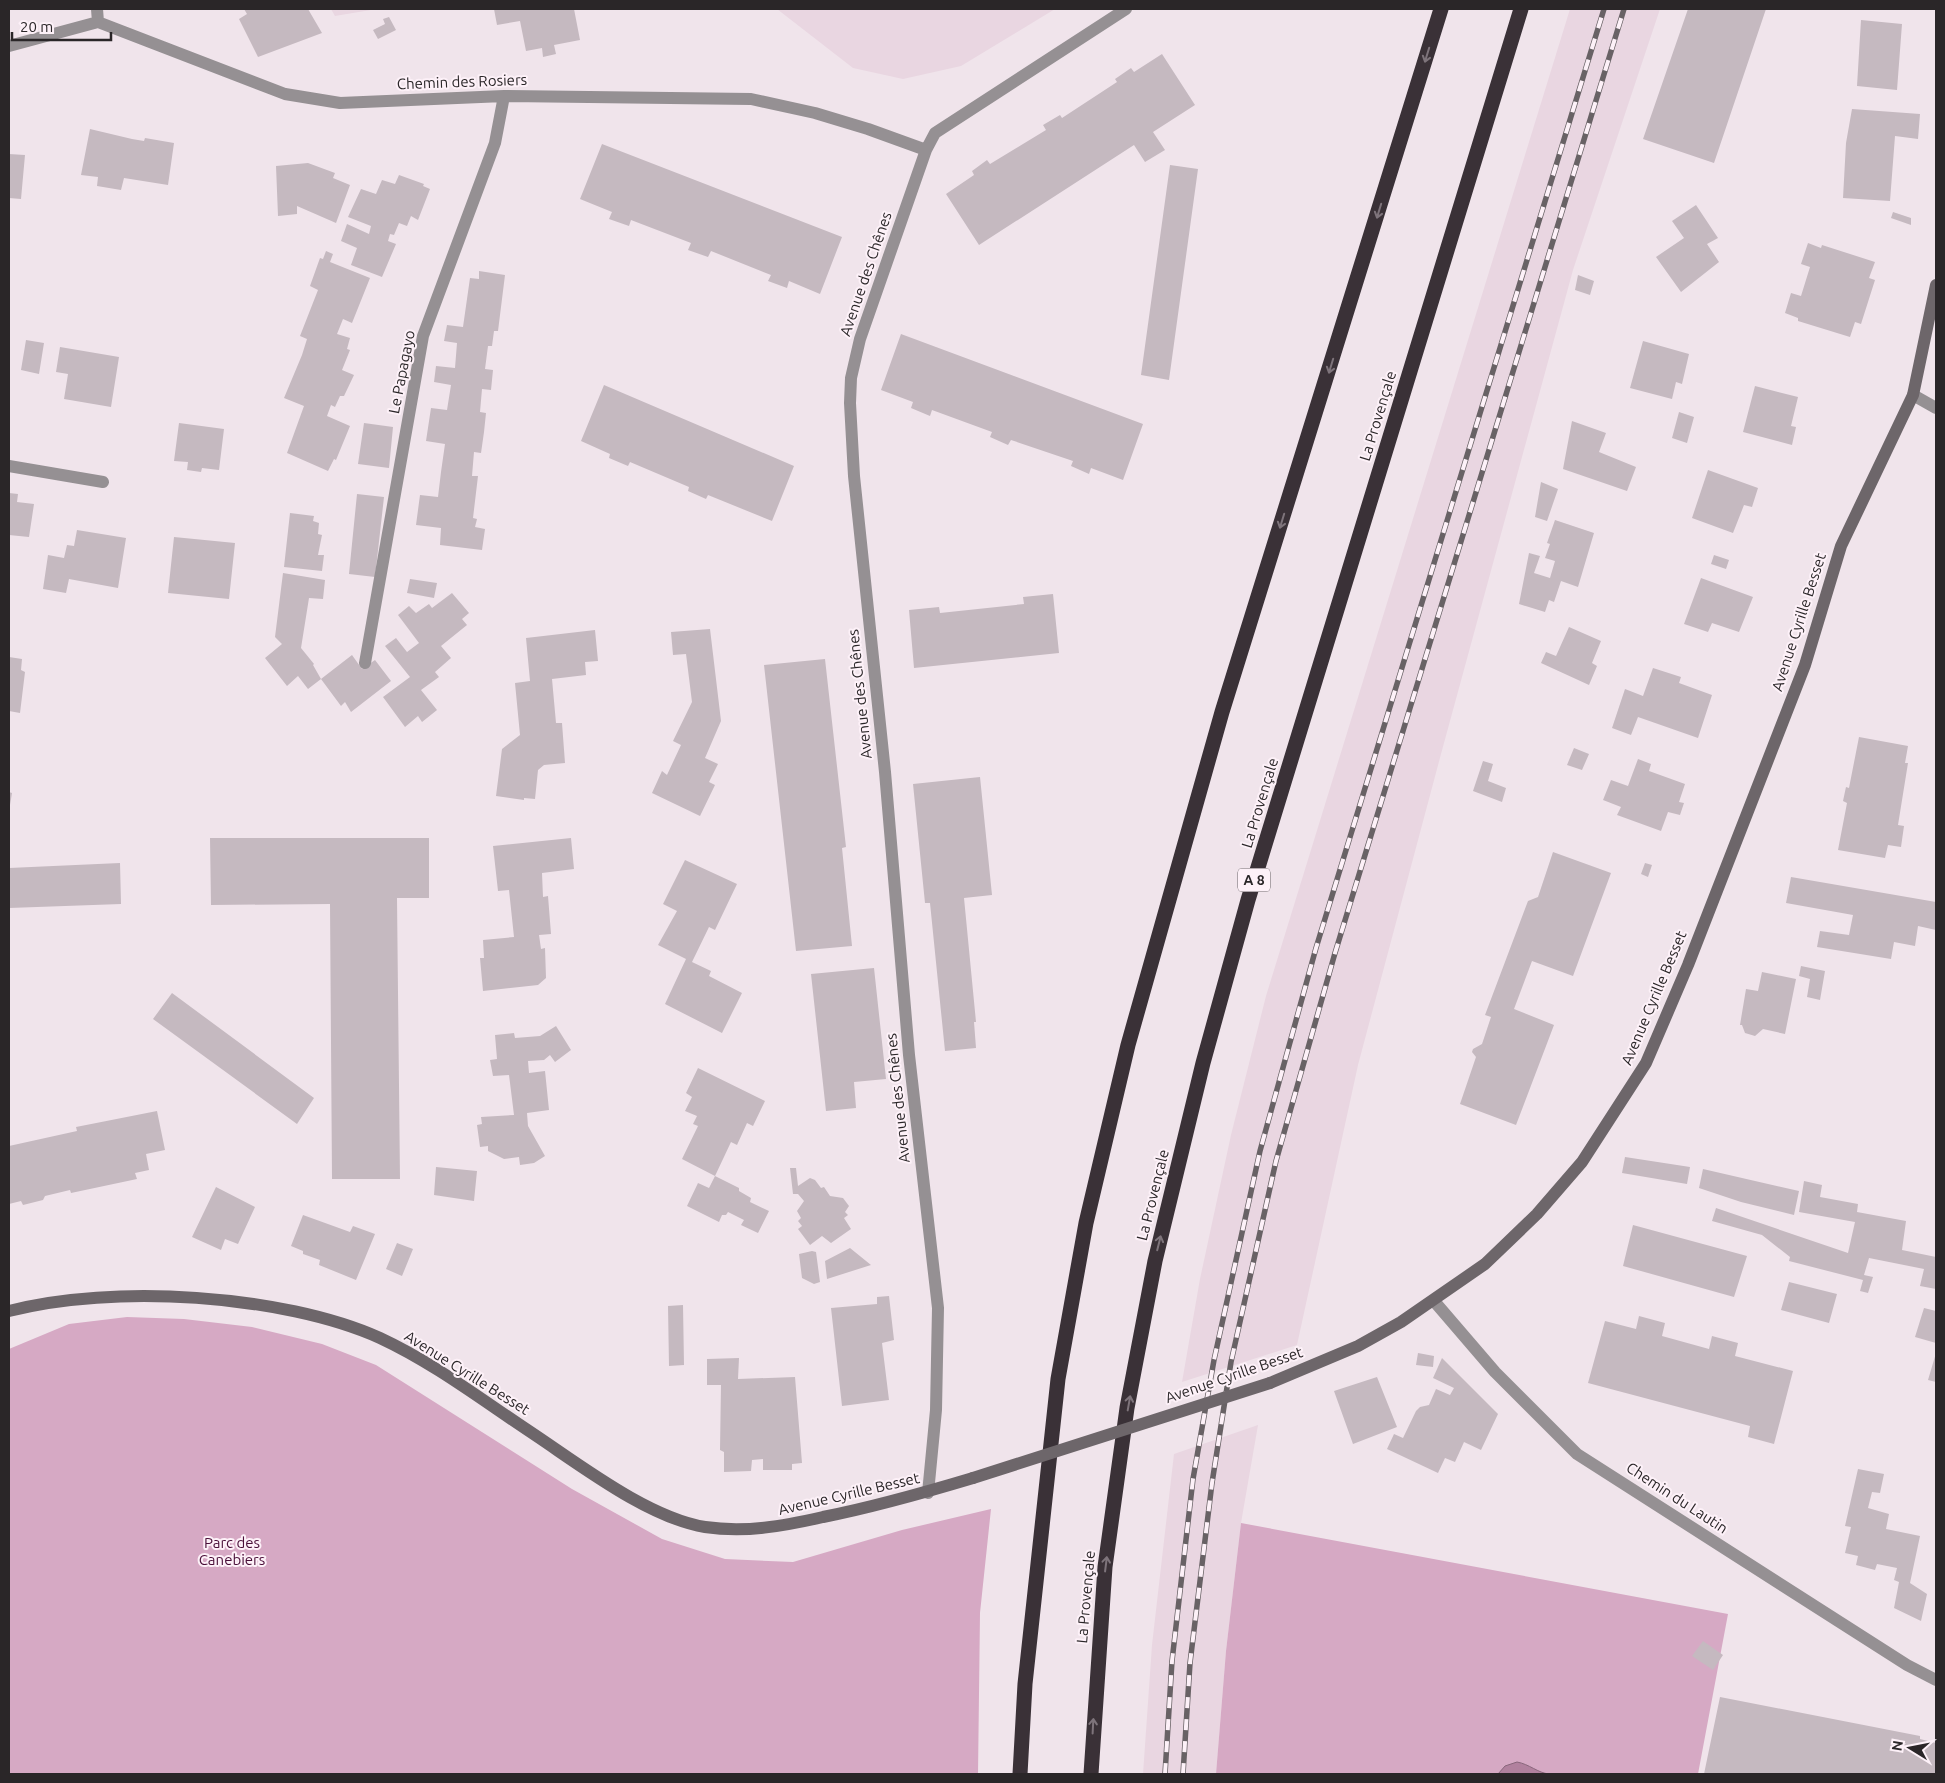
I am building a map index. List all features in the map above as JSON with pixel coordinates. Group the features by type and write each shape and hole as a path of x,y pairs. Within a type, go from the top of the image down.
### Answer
{"highway":[{"path":"1020,1774 1025,1684 1058,1379 1086,1223 1128,1045 1222,712 1441,9"},
{"name":"La Provençale","path":"1091,1774 1106,1567 1128,1408 1155,1261 1203,1063 1248,900 1521,9"}],"main road":[{"name":"Avenue Cyrille Besset","path":"9,1311 36,1304 111,1296 198,1298 283,1309 346,1325 380,1339 428,1364 599,1477 657,1510 686,1523 742,1530 773,1528 928,1493 1270,1384 1358,1346 1434,1301 1485,1264 1537,1214 1582,1162 1646,1063 1688,966 1805,665 1841,546 1913,395 1936,284"}],"street":[{"path":"9,46 98,22 97,9"},
{"name":"Avenue des Chênes","path":"928,1493 936,1401 938,1308 909,1055 885,772 854,476 850,403 851,378 860,339 930,139 940,128 1126,9"},
{"name":"Chemin des Rosiers","path":"98,22 285,94 340,103 504,96 751,99 814,113 868,129 926,150"},
{"name":"Le Papagayo","path":"365,664 424,336 495,142 504,96"},
{"path":"1913,395 1936,408"},
{"path":"9,466 103,482"},
{"name":"Chemin du Lautin","path":"1434,1301 1495,1372 1578,1454 1907,1665 1936,1680"}],"shaded area":[{"path":"331,9 377,9 335,16"},
{"path":"777,9 1055,9 961,66 903,79 853,68"},
{"path":"1570,9 1660,9 1573,270 1441,754 1358,1065 1297,1345 1182,1382 1200,1279 1231,1135 1266,996"},
{"path":"1258,1425 1241,1523 1226,1651 1216,1774 1143,1774 1152,1645 1174,1454"},
{"path":"1517,1762 1549,1774 1498,1774 1505,1766"}],"green space":[{"name":"Parc des Canebiers","path":"127,1317 184,1319 252,1327 322,1344 376,1365 572,1489 662,1539 725,1559 793,1562 902,1530 991,1509 980,1613 978,1774 9,1774 9,1349 69,1324"},
{"path":"1241,1523 1728,1614 1698,1774 1216,1774 1226,1651"}],"building":[{"path":"244,9 308,9 322,33 258,57 239,19 247,14"},
{"path":"494,9 574,9 580,40 554,45 556,54 543,57 542,48 526,51 520,21 497,25"},
{"path":"1688,9 1766,9 1714,163 1643,139"},
{"path":"389,17 396,30 378,39 373,30 385,24 383,19"},
{"path":"1861,20 1902,24 1897,90 1857,86"},
{"path":"1162,54 1195,105 1153,132 1165,150 1145,162 1134,145 979,245 946,194 974,175 972,171 987,160 990,164 1046,130 1043,125 1060,115 1062,118 1117,82 1115,79 1131,68 1134,72"},
{"path":"1852,109 1920,114 1918,139 1895,136 1890,201 1843,198 1846,143"},
{"path":"90,129 144,141 145,138 174,143 168,185 124,178 121,190 97,186 98,177 81,175"},
{"path":"602,144 842,237 820,294 789,281 787,288 768,281 771,275 711,251 708,257 688,250 691,243 631,220 629,226 609,219 612,212 580,199"},
{"path":"9,154 25,155 21,199 9,198"},
{"path":"308,163 335,173 333,178 350,185 336,223 297,206 297,214 278,216 276,166"},
{"path":"1170,165 1198,169 1169,380 1141,375"},
{"path":"399,175 424,184 423,186 430,189 418,220 411,216 407,226 399,223 394,235 390,234 388,241 396,244 382,277 351,265 357,248 341,241 347,224 369,234 371,226 348,217 361,189 376,194 382,180 395,184"},
{"path":"1696,205 1718,238 1707,244 1719,262 1681,292 1656,257 1684,238 1672,221"},
{"path":"1893,212 1911,218 1911,225 1891,218"},
{"path":"1808,243 1821,248 1822,245 1875,262 1869,278 1875,280 1861,324 1855,322 1850,337 1798,321 1798,318 1785,313 1791,293 1801,296 1810,267 1801,264"},
{"path":"326,251 333,254 330,262 370,278 352,323 343,319 337,334 350,338 347,349 350,350 342,370 354,375 344,396 340,396 335,407 331,405 327,416 350,426 336,460 334,459 328,471 287,453 304,406 284,398 307,339 300,336 318,290 310,286 320,258 323,259"},
{"path":"479,271 505,275 498,331 494,331 492,346 488,346 485,369 493,370 491,390 482,389 480,412 486,413 481,453 474,452 472,476 478,476 473,518 477,519 475,527 485,529 482,550 440,545 441,528 416,525 420,495 438,497 445,444 426,441 431,408 447,410 451,385 434,382 436,366 455,368 457,343 444,341 447,325 463,327 470,278 479,279"},
{"path":"1578,275 1594,281 1590,295 1575,290"},
{"path":"901,334 1143,424 1123,480 1091,468 1089,474 1071,466 1073,461 1011,440 1008,445 990,437 992,432 932,410 930,416 911,408 913,402 881,390"},
{"path":"26,340 44,343 39,374 21,370"},
{"path":"1643,341 1689,354 1682,384 1676,382 1672,399 1630,388"},
{"path":"60,347 119,357 111,407 64,399 68,374 56,372"},
{"path":"604,385 794,466 772,521 708,495 706,499 688,491 689,487 630,462 628,466 609,458 610,454 581,441"},
{"path":"1755,386 1798,397 1791,426 1796,427 1792,445 1743,432"},
{"path":"1679,412 1694,417 1687,443 1672,438"},
{"path":"1572,421 1606,433 1599,452 1636,467 1627,491 1563,469"},
{"path":"179,423 224,429 219,470 202,468 201,472 187,470 188,462 174,461"},
{"path":"364,423 393,427 389,468 358,464"},
{"path":"1708,470 1758,488 1752,507 1744,505 1733,533 1692,518"},
{"path":"1541,482 1558,489 1547,521 1535,517"},
{"path":"9,493 18,494 17,502 34,504 29,537 9,535"},
{"path":"357,494 384,497 375,577 349,574"},
{"path":"290,513 314,516 313,521 319,523 318,534 322,535 318,555 324,555 322,571 284,567"},
{"path":"1555,520 1594,533 1578,587 1561,581 1554,602 1549,600 1545,612 1519,604 1529,553 1540,556 1534,573 1550,578 1555,561 1545,558 1550,544 1547,543"},
{"path":"77,530 126,538 118,588 69,579 66,593 43,589 48,555 64,558 67,545 74,546"},
{"path":"174,537 235,543 229,599 168,593"},
{"path":"1714,555 1729,560 1726,569 1711,564"},
{"path":"283,573 325,580 323,599 309,598 301,648 314,664 321,679 308,689 298,676 287,686 265,658 282,644 275,637"},
{"path":"1701,578 1753,597 1739,632 1712,623 1708,632 1684,624"},
{"path":"410,579 437,583 434,598 407,593"},
{"path":"452,593 469,613 462,619 467,625 441,646 451,658 435,672 439,677 421,690 437,710 422,722 418,716 405,727 383,697 410,677 385,646 396,638 407,652 419,643 398,615 409,606 416,613 429,604 432,608"},
{"path":"1053,594 1059,653 914,668 909,610 939,607 940,613 1024,604 1023,597"},
{"path":"1569,627 1601,641 1592,663 1597,666 1589,685 1541,663 1546,652 1556,656"},
{"path":"710,629 721,721 705,758 718,764 709,782 715,785 700,816 652,793 662,771 667,775 681,745 673,741 692,702 686,654 673,655 671,632"},
{"path":"595,630 598,661 585,662 586,675 552,679 556,723 562,723 565,763 544,765 538,770 535,799 524,798 524,800 496,796 502,749 520,735 515,683 530,681 526,638"},
{"path":"352,655 362,669 375,660 391,681 351,712 345,702 341,706 321,679"},
{"path":"9,657 22,659 21,670 25,672 20,713 9,711"},
{"path":"825,659 846,847 842,848 852,946 796,951 764,665"},
{"path":"1653,668 1681,677 1679,683 1712,695 1698,738 1638,717 1631,735 1612,728 1625,689 1643,696"},
{"path":"1859,737 1908,746 1905,763 1908,763 1898,825 1904,826 1901,847 1888,845 1885,858 1838,850 1847,803 1843,801 1846,787 1849,788"},
{"path":"1574,748 1589,754 1582,770 1567,765"},
{"path":"1638,759 1651,764 1649,771 1685,784 1679,802 1684,803 1680,815 1668,812 1661,831 1617,815 1621,807 1603,800 1611,780 1628,786"},
{"path":"1483,761 1493,764 1488,781 1506,788 1502,802 1473,791"},
{"path":"980,777 992,895 964,898 976,1022 974,1022 976,1048 945,1051 930,903 925,903 913,784"},
{"path":"9,792 12,793 10,805 9,805"},
{"path":"210,838 429,838 429,898 397,898 400,1179 332,1179 330,904 211,905"},
{"path":"571,838 574,869 542,873 543,897 548,896 551,934 539,935 541,949 545,948 546,978 538,985 483,991 480,958 484,958 483,940 514,937 509,890 498,891 493,846"},
{"path":"1553,852 1611,873 1573,976 1532,961 1514,1009 1554,1025 1516,1125 1460,1104 1476,1057 1472,1052 1473,1049 1482,1044 1491,1017 1485,1015 1528,901 1538,897"},
{"path":"685,860 737,884 715,930 709,927 692,962 711,971 709,976 742,993 722,1033 665,1004 686,959 658,945 677,911 663,904"},
{"path":"120,863 121,904 9,908 9,868"},
{"path":"1645,863 1652,865 1648,877 1641,874"},
{"path":"1791,877 1936,902 1936,930 1918,926 1915,946 1894,942 1891,959 1817,947 1820,931 1849,935 1853,915 1786,903"},
{"path":"1801,966 1825,971 1820,1000 1807,997 1810,979 1799,976"},
{"path":"874,968 886,1079 854,1082 856,1108 826,1111 811,974"},
{"path":"1762,972 1796,979 1785,1034 1763,1029 1755,1036 1745,1033 1742,1025 1740,1025 1746,989 1758,991"},
{"path":"172,993 314,1098 297,1124 153,1019"},
{"path":"556,1026 571,1050 555,1062 550,1055 544,1060 528,1061 529,1073 545,1071 549,1110 527,1113 528,1126 545,1156 534,1163 520,1165 519,1157 504,1159 488,1151 488,1146 480,1147 477,1125 482,1124 481,1117 514,1115 509,1075 493,1076 490,1060 497,1059 495,1035 514,1033 515,1038 540,1036"},
{"path":"698,1068 765,1101 753,1126 747,1123 737,1145 731,1142 715,1176 682,1159 698,1126 693,1124 697,1116 685,1111 692,1097 686,1093"},
{"path":"157,1111 165,1150 146,1154 149,1170 135,1173 137,1179 71,1193 70,1190 45,1196 43,1200 23,1205 21,1201 9,1204 9,1146 77,1131 76,1127"},
{"path":"1625,1157 1690,1167 1687,1184 1622,1173"},
{"path":"436,1167 477,1171 474,1201 434,1195"},
{"path":"790,1168 796,1168 798,1186 810,1178 815,1180 821,1188 824,1187 830,1196 843,1198 849,1206 845,1212 848,1215 844,1218 851,1229 831,1243 822,1236 810,1245 798,1229 802,1226 798,1221 801,1218 797,1211 804,1201 798,1194 793,1194"},
{"path":"1703,1169 1799,1191 1794,1215 1741,1202 1699,1188"},
{"path":"715,1176 739,1188 739,1191 751,1198 750,1202 769,1211 758,1233 741,1225 744,1220 728,1212 726,1215 722,1215 719,1222 687,1206 698,1183 709,1188"},
{"path":"1804,1181 1822,1185 1820,1197 1858,1204 1857,1212 1906,1221 1902,1250 1936,1257 1936,1289 1920,1286 1924,1269 1869,1258 1864,1275 1873,1277 1868,1293 1860,1291 1863,1280 1789,1261 1790,1257 1762,1235 1712,1221 1716,1208 1848,1253 1855,1222 1799,1212"},
{"path":"216,1187 255,1207 238,1244 225,1239 221,1250 192,1237"},
{"path":"303,1215 350,1232 353,1226 375,1234 356,1280 319,1265 320,1260 303,1254 303,1251 291,1246"},
{"path":"1633,1225 1747,1256 1734,1297 1623,1266"},
{"path":"397,1243 413,1249 402,1276 386,1269"},
{"path":"850,1248 871,1265 827,1279 825,1261"},
{"path":"816,1252 820,1282 814,1284 802,1278 799,1254"},
{"path":"1789,1282 1837,1294 1829,1323 1781,1310"},
{"path":"889,1296 894,1340 882,1343 889,1400 842,1406 831,1308 877,1304 877,1297"},
{"path":"683,1305 684,1365 669,1366 668,1306"},
{"path":"1924,1308 1936,1311 1936,1343 1915,1337"},
{"path":"1639,1316 1665,1323 1662,1336 1709,1349 1712,1336 1738,1343 1735,1356 1793,1371 1774,1444 1748,1437 1750,1426 1588,1383 1605,1321 1636,1329"},
{"path":"1418,1353 1434,1356 1433,1367 1416,1365"},
{"path":"1936,1353 1936,1382 1928,1380"},
{"path":"739,1358 738,1379 795,1377 802,1463 792,1464 792,1470 763,1470 763,1459 752,1460 751,1471 724,1472 724,1452 720,1450 721,1385 707,1385 707,1359"},
{"path":"1442,1358 1498,1414 1481,1450 1464,1442 1455,1462 1445,1458 1438,1473 1387,1449 1394,1434 1403,1438 1416,1411 1420,1407 1429,1405 1436,1389 1450,1395 1454,1388 1433,1378"},
{"path":"1377,1377 1397,1427 1353,1444 1334,1391"},
{"path":"1858,1469 1884,1474 1880,1493 1872,1492 1868,1508 1889,1514 1886,1529 1920,1536 1910,1583 1927,1594 1921,1621 1894,1608 1899,1582 1894,1580 1897,1568 1877,1564 1875,1570 1856,1565 1858,1556 1845,1553 1851,1527 1845,1526"},
{"path":"1703,1641 1723,1655 1713,1670 1692,1656"},
{"path":"1720,1697 1920,1736 1920,1739 1936,1743 1936,1774 1704,1774"}],"railway":[{"path":"1165,1774 1172,1661 1193,1479 1214,1360 1260,1151 1316,948 1604,9"},
{"path":"1183,1774 1190,1663 1212,1483 1231,1362 1276,1161 1335,953 1624,9"}]}
